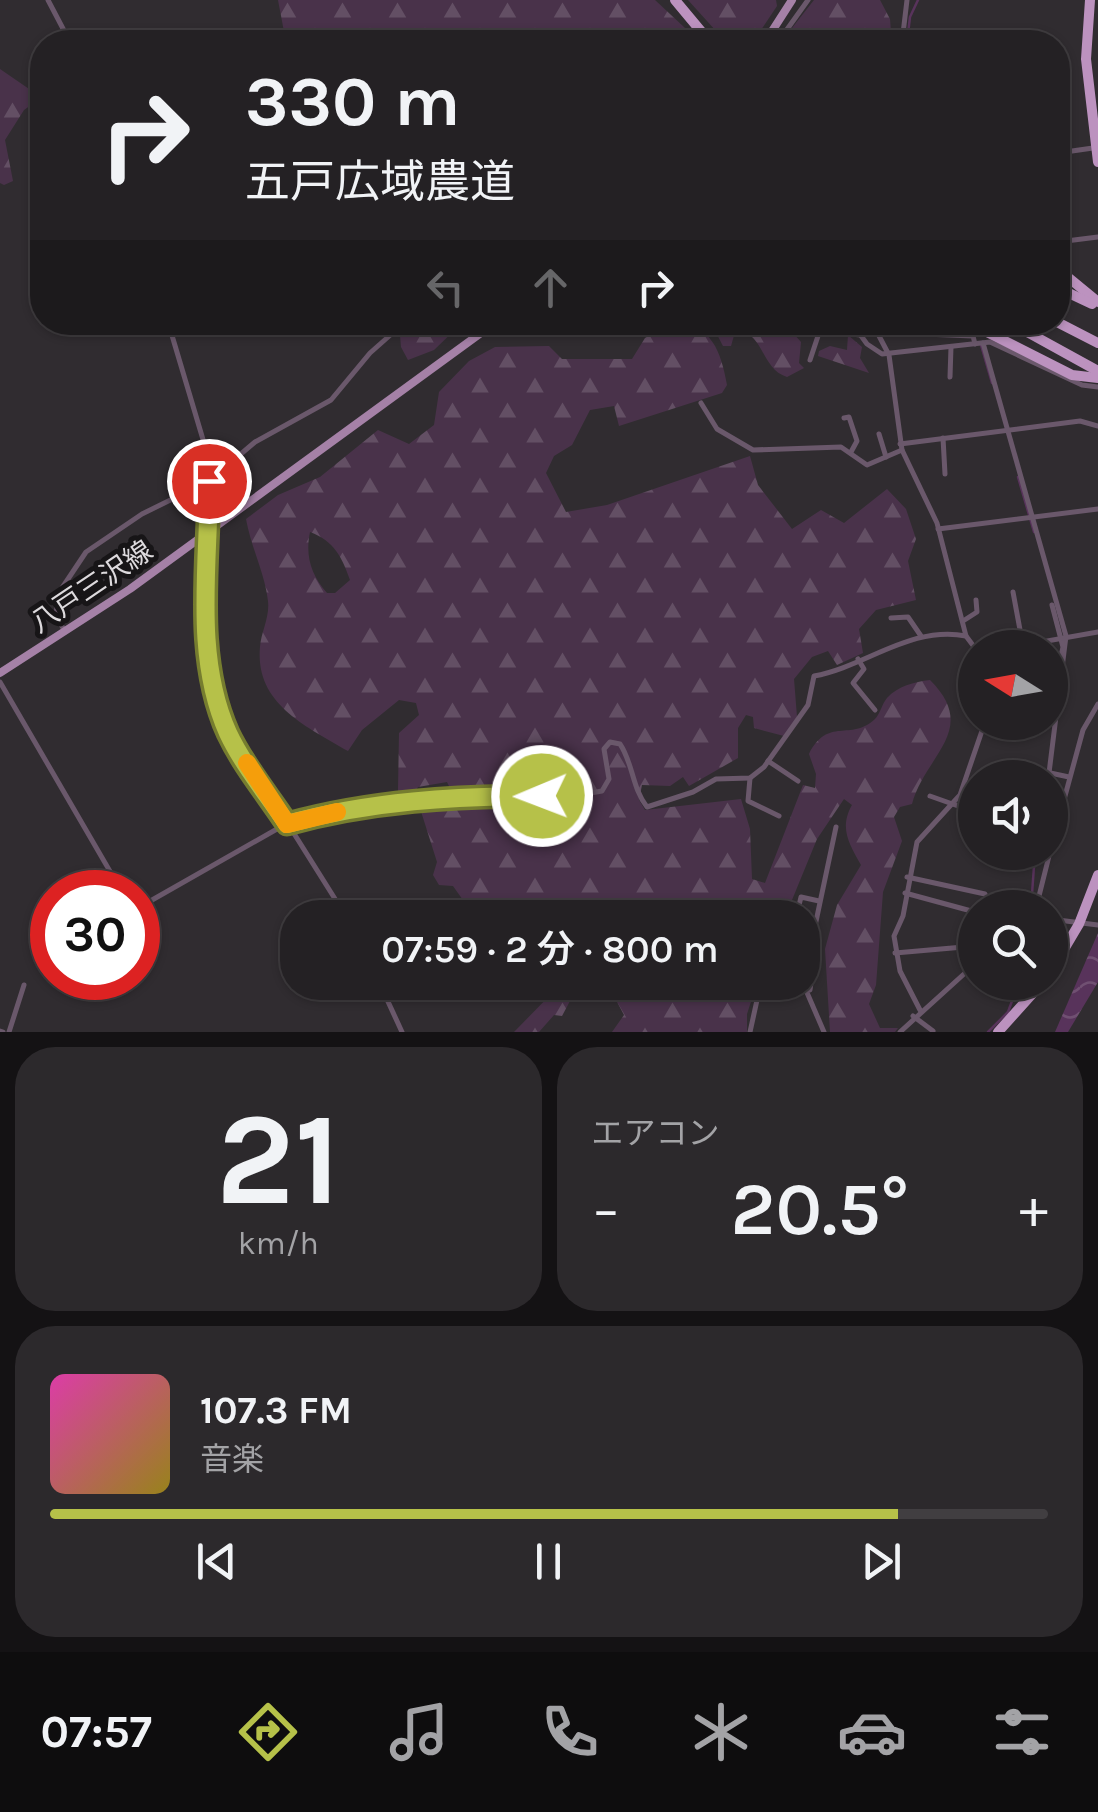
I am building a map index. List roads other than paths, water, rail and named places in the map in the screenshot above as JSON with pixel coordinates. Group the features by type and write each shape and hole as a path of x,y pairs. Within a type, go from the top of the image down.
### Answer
{"highway":[{"path":"674,0 700,30"},
{"path":"1090,0 1086,59 1098,162"},
{"path":"1070,280 1098,304"},
{"path":"1070,293 1098,304"},
{"path":"1070,327 1098,341"},
{"path":"992,335 1072,375 1098,374"},
{"path":"1031,335 1098,374"},
{"path":"1068,943 1098,876"},
{"path":"998,1032 1028,1000"}],"main road":[{"path":"773,30 792,0"},
{"name":"八戸三沢線","path":"0,672 65,631 478,335"}],"street":[{"path":"48,0 64,30"},
{"path":"787,30 808,0"},
{"path":"904,30 908,0"},
{"path":"1070,151 1096,148"},
{"path":"1070,240 1098,237"},
{"path":"172,335 203,436 209,481 205,619 224,722 336,900"},
{"path":"65,631 56,617 58,594 86,552 142,514 209,481 255,442 331,400 390,335"},
{"path":"810,360 818,335"},
{"path":"860,335 873,349 888,355 990,342 1082,385 1098,387"},
{"path":"878,335 888,355 901,447 938,529 964,630"},
{"path":"948,335 973,336 979,344 1062,630"},
{"path":"950,377 951,346"},
{"path":"702,403 717,428 752,450 832,446 851,452 867,466 901,447 942,438 1080,420 1098,426"},
{"path":"844,418 849,416 857,441 851,452"},
{"path":"879,434 886,457"},
{"path":"942,438 945,474"},
{"path":"938,529 1098,509"},
{"path":"1013,592 1020,630"},
{"path":"962,622 977,612 976,600"},
{"path":"1052,605 1061,630"},
{"path":"892,618 908,616 921,636"},
{"path":"780,816 748,801 750,778 768,761 808,705 814,676 842,671 858,659 896,650 921,636 936,632 958,635"},
{"path":"1068,636 1098,632"},
{"path":"858,659 864,669 854,683 875,710"},
{"path":"0,682 109,870"},
{"path":"1068,783 1084,730 1098,704"},
{"path":"920,1010 895,952 894,936 903,916 907,876 920,836 952,806 966,782 979,740"},
{"path":"160,896 287,824 362,806 430,798 602,791 609,779 604,749 610,742 620,744 627,755 629,774 647,807 693,792 716,779 750,778"},
{"path":"768,761 798,781"},
{"path":"930,796 958,808"},
{"path":"820,913 819,898 836,827"},
{"path":"907,876 968,890"},
{"path":"906,893 958,907"},
{"path":"1068,922 1097,925"},
{"path":"895,952 958,947"},
{"path":"900,1032 958,978"},
{"path":"4,1032 24,985"},
{"path":"387,1000 402,1032"},
{"path":"750,1032 756,1000"},
{"path":"813,1000 824,1032"},
{"path":"913,1016 933,1031"}],"water":[{"path":"1098,933 1098,982 1068,1032 1055,1032"}],"waterway":[{"path":"908,30 918,0"},
{"path":"981,345 992,383"},
{"path":"1018,477 1034,532"},
{"path":"1032,890 1034,870"},
{"path":"988,1032 1008,1012 1012,1000"}]}
